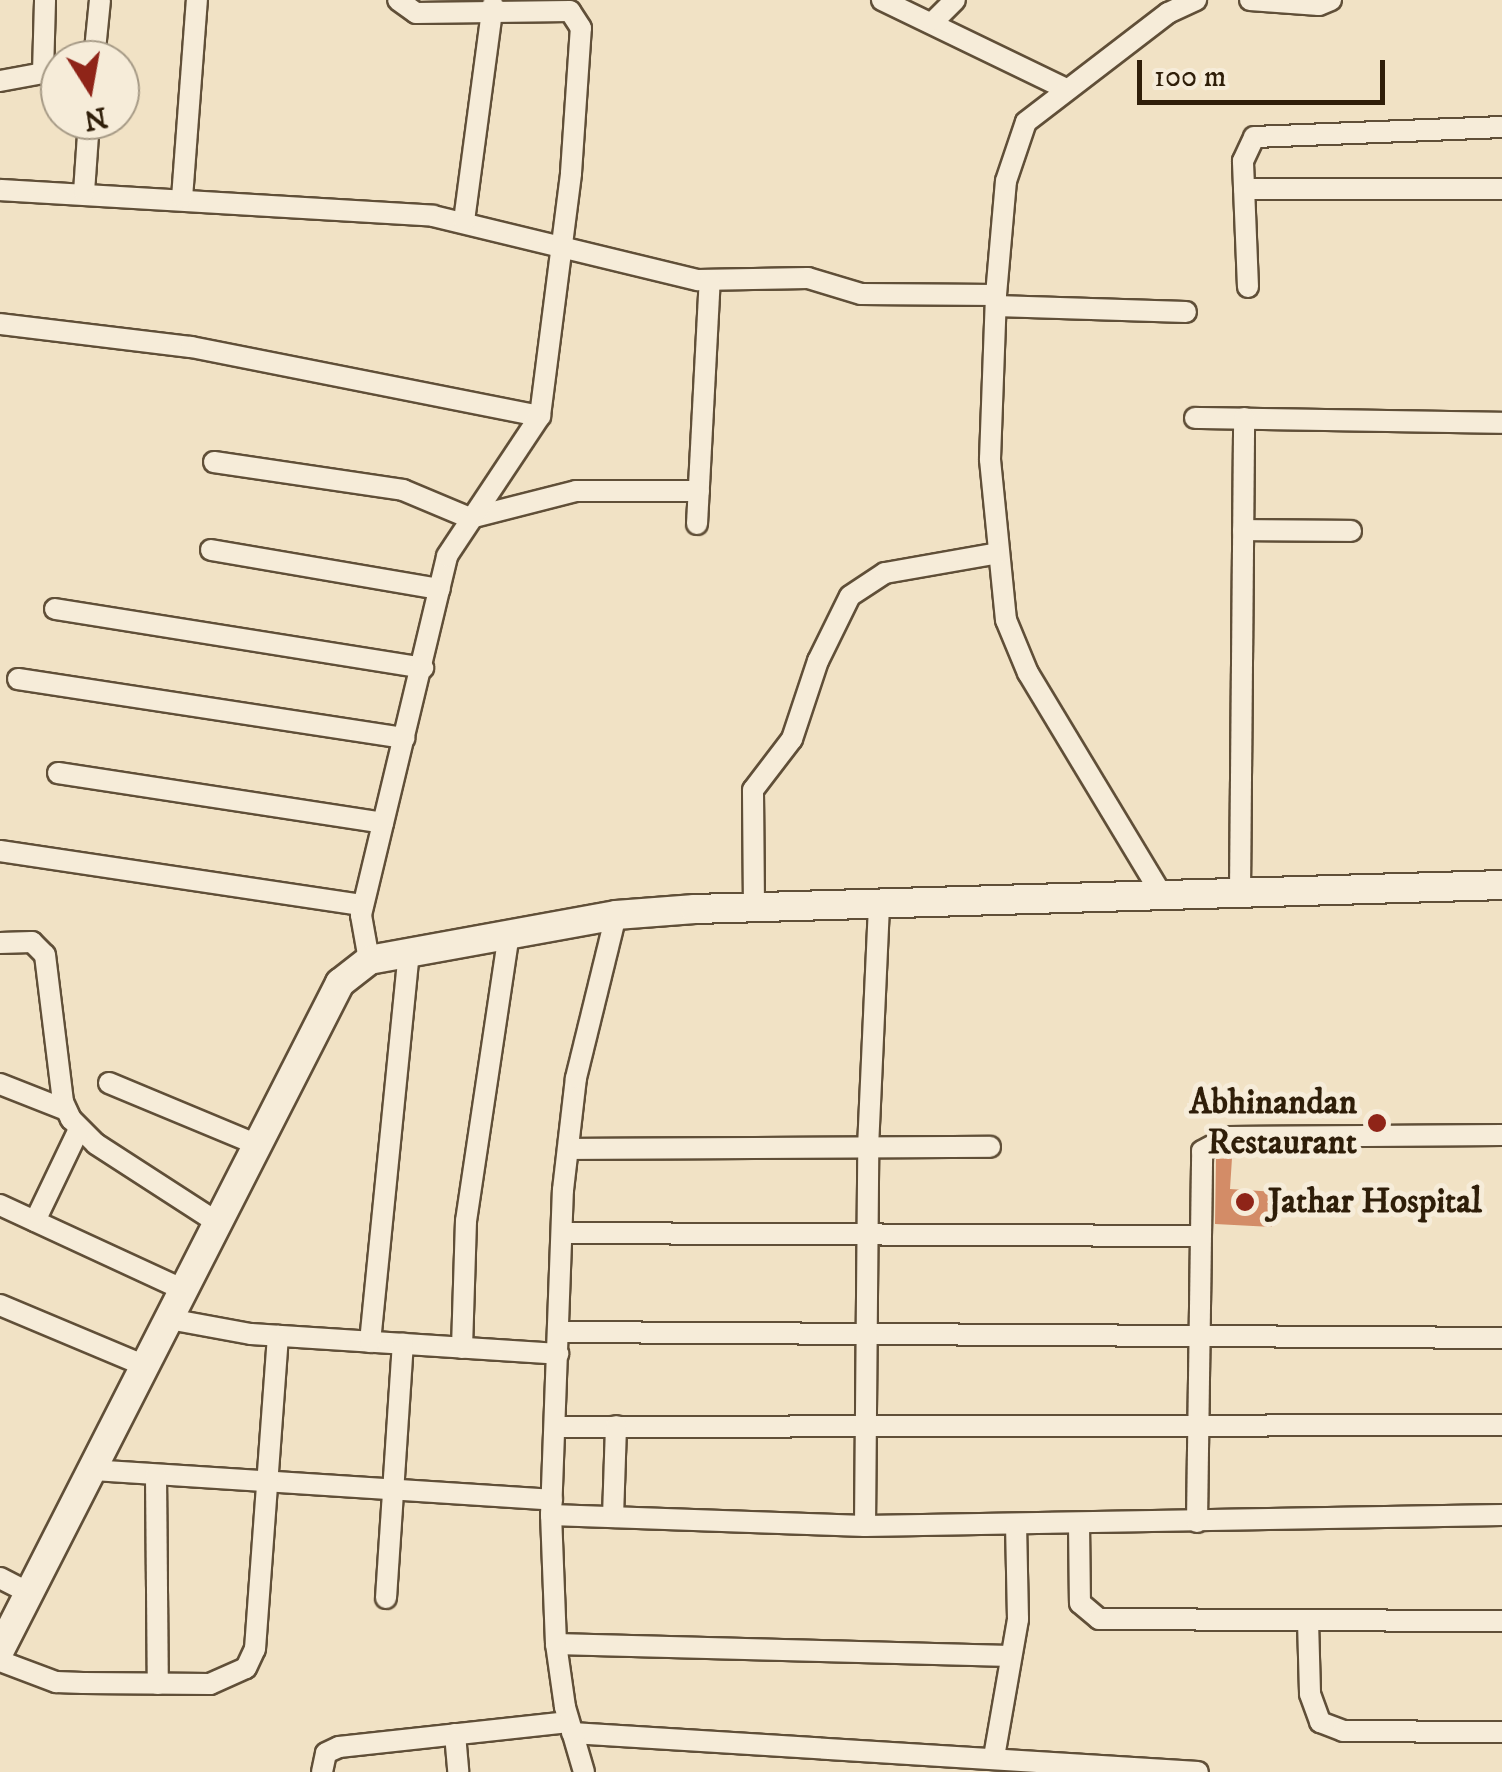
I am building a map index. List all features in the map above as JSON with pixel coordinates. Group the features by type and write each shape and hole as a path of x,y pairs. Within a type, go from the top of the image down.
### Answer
{"street":[{"path":"0,81 44,73 45,0"},
{"path":"96,40 100,0"},
{"path":"182,198 197,0"},
{"path":"369,960 363,905 452,543 540,416 563,242 579,18 561,10 492,7 416,13 398,0"},
{"path":"882,0 935,20 1066,89"},
{"path":"935,20 955,0"},
{"path":"1162,895 1014,645 998,553 990,460 996,301 1015,140 1066,89 1193,0"},
{"path":"1250,0 1331,0"},
{"path":"464,221 492,7"},
{"path":"1248,287 1246,149 1259,134 1502,127"},
{"path":"84,192 88,140"},
{"path":"1244,189 1502,189"},
{"path":"0,190 182,198 464,221 710,280 808,278 861,294 1186,312"},
{"path":"697,524 710,280"},
{"path":"0,324 190,347 540,416"},
{"path":"1195,418 1502,422"},
{"path":"1240,893 1244,418"},
{"path":"214,462 403,490 470,518 576,491 699,491"},
{"path":"1243,530 1351,531"},
{"path":"211,550 440,590"},
{"path":"754,908 754,790 792,739 850,596 886,573 998,553"},
{"path":"55,609 423,668"},
{"path":"18,679 405,738"},
{"path":"58,773 383,824"},
{"path":"0,850 363,905"},
{"path":"0,1650 340,983 369,960 616,915 1502,885"},
{"path":"865,1526 868,1148 879,904"},
{"path":"584,1772 570,1728 556,1644 552,1507 562,1233 580,1059 616,915"},
{"path":"462,1348 466,1221 510,933"},
{"path":"0,943 32,942 45,955 66,1110 79,1129 218,1223"},
{"path":"370,1342 408,950"},
{"path":"110,1083 258,1145"},
{"path":"0,1084 66,1110"},
{"path":"36,1221 79,1129"},
{"path":"1197,1522 1198,1159 1219,1138 1502,1135"},
{"path":"568,1148 990,1147"},
{"path":"0,1204 184,1290"},
{"path":"562,1233 1196,1236"},
{"path":"0,1305 145,1366"},
{"path":"170,1319 278,1336 462,1348 868,1334 1502,1338"},
{"path":"0,1661 56,1682 158,1684 228,1680 252,1658 278,1336"},
{"path":"386,1598 390,1492 403,1344"},
{"path":"556,1427 1502,1424"},
{"path":"613,1517 616,1426"},
{"path":"92,1470 390,1492 552,1507 613,1517 865,1526 1502,1515"},
{"path":"156,1475 158,1684"},
{"path":"994,1758 1018,1619 1016,1524"},
{"path":"1079,1524 1078,1588 1087,1614 1115,1621 1502,1620"},
{"path":"0,1578 28,1592"},
{"path":"1308,1621 1310,1694 1320,1722 1343,1731 1502,1732"},
{"path":"556,1644 1010,1656"},
{"path":"322,1772 330,1749 455,1734 570,1728 1198,1772"},
{"path":"455,1734 458,1772"}],"building":[{"path":"1232,1158 1230,1189 1274,1192 1272,1227 1215,1224 1216,1159"}],"place":[{"name":"Abhinandan Restaurant","path":"1377,1123"},
{"name":"Jathar Hospital","path":"1245,1202"}]}
